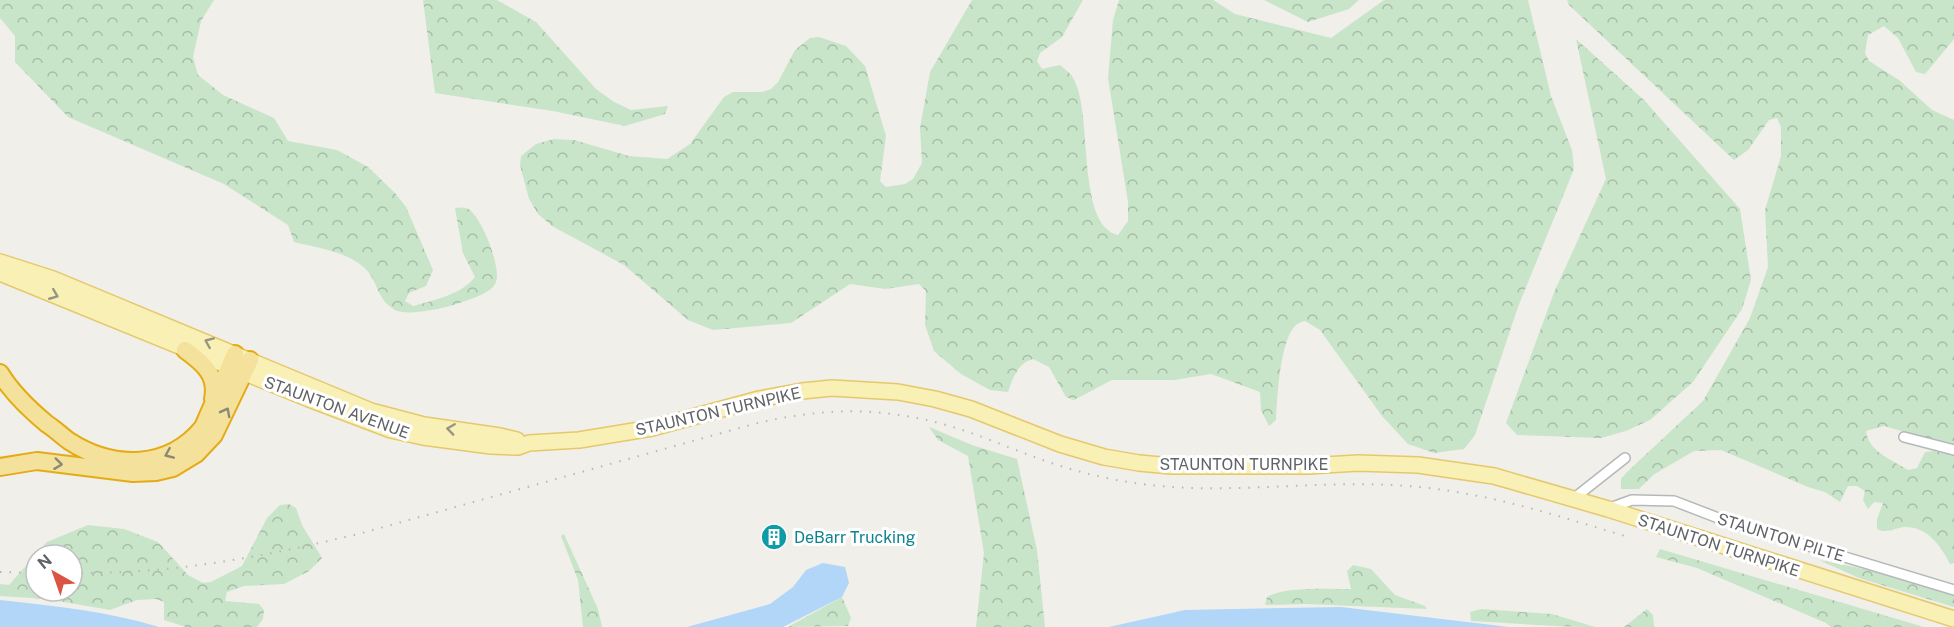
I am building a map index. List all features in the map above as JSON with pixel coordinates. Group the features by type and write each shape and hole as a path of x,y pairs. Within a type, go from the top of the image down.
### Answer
{"highway":[{"path":"185,350 199,360 212,376 214,395 210,414"},
{"path":"0,373 16,395 39,417 70,441 97,454 128,461 154,459 177,451 196,436 240,364"},
{"path":"0,467 37,461 133,473 156,472 173,468 189,460 208,442 240,364"}],"main road":[{"name":"STAUNTON AVENUE","path":"0,262 53,279 391,430 423,437 490,446 518,447 529,443"},
{"name":"STAUNTON AVENUE","path":"0,273 185,350 240,364"},
{"name":"STAUNTON TURNPIKE","path":"529,443 579,440 652,428 759,399 802,391 832,388 862,389 934,399 971,409 1060,444 1104,457 1139,463 1171,466 1308,466 1358,463 1418,465 1494,476 1608,509 1954,619"}],"street":[{"path":"1904,437 1954,450"},
{"path":"1573,499 1625,458"},
{"name":"STAUNTON PILTE","path":"1608,509 1632,500 1674,501 1736,524 1954,590"}],"green space":[{"path":"0,0 214,0 201,21 193,57 198,75 223,95 274,118 288,141 337,150 368,167 395,193 406,207 433,270 426,286 409,293 405,301 413,306 438,299 455,293 475,277 463,253 455,208 469,209 481,225 495,261 497,280 495,284 485,293 445,307 415,312 395,310 382,298 369,273 354,260 334,252 294,242 288,225 224,184 68,117 15,62 15,36 0,18"},
{"path":"423,0 497,0 536,22 596,89 614,102 631,110 668,106 665,114 625,126 553,111 435,93"},
{"path":"972,0 1083,0 1062,37 1040,53 1037,61 1042,69 1060,65 1073,78 1083,115 1090,190 1096,211 1105,227 1118,235 1128,221 1128,202 1108,78 1113,20 1119,0 1213,0 1235,14 1331,38 1384,0 1528,0 1551,96 1572,150 1574,169 1518,307 1475,435 1464,449 1434,453 1408,444 1382,416 1320,330 1305,321 1296,325 1286,343 1280,370 1276,420 1269,426 1261,410 1260,392 1211,374 1174,380 1112,380 1074,400 1066,397 1049,367 1033,359 1020,367 1008,392 990,390 961,374 934,351 925,325 926,291 919,284 885,289 850,284 791,323 713,330 688,320 624,265 552,226 538,214 529,199 520,165 521,156 536,144 554,139 574,140 629,156 667,159 690,144 724,97 733,92 762,92 771,89 778,82 795,50 810,38 819,37 846,46 865,66 886,136 880,181 886,187 905,184 913,179 922,163 920,128 930,72"},
{"path":"1264,0 1359,0 1349,9 1308,22"},
{"path":"1567,0 1954,0 1954,39 1925,74 1916,72 1898,38 1884,26 1868,35 1865,53 1869,61 1899,80 1932,110 1954,120 1954,446 1884,426 1866,431 1871,444 1876,449 1908,470 1917,468 1925,452 1934,451 1954,455 1954,563 1950,564 1938,544 1920,530 1905,527 1888,531 1877,529 1877,519 1883,503 1874,502 1868,509 1863,500 1865,491 1857,486 1848,486 1840,502 1825,492 1721,450 1694,451 1653,475 1639,489 1621,489 1621,479 1627,472 1703,401 1750,318 1768,267 1765,210 1781,156 1781,127 1777,118 1769,120 1748,150 1734,160 1569,5"},
{"path":"1576,39 1644,100 1740,209 1751,280 1742,309 1693,382 1650,420 1626,431 1601,438 1517,435 1506,423 1555,290 1606,179"},
{"path":"929,427 972,445 1017,459 1037,550 1045,627 976,627 984,553 968,456 938,440"},
{"path":"289,504 296,508 302,525 322,558 309,571 284,584 244,586 227,592 225,601 259,604 264,610 263,619 257,627 186,627 164,620 164,602 156,599 137,600 110,610 70,603 84,603 84,543 46,543 88,525 124,529 158,542 188,575 203,583 211,582 242,566 267,518 280,505"},
{"path":"564,534 598,609 602,627 583,627 578,580 561,536"},
{"path":"1660,549 1924,627 1831,627 1697,568 1656,557"},
{"path":"1819,560 1890,574 1943,593 1954,593 1954,607 1859,578"},
{"path":"1353,565 1371,569 1395,595 1425,606 1427,609 1306,604 1265,605 1267,597 1285,591 1351,589 1347,571"},
{"path":"24,568 24,598 0,596 0,584 9,585"},
{"path":"842,597 851,618 848,626 788,627"},
{"path":"1481,609 1552,614 1595,627 1471,621 1470,612"},
{"path":"1647,609 1653,615 1654,627 1624,627"}],"water":[{"path":"823,563 845,567 849,583 842,597 783,627 687,627 770,604 793,587 806,570"},
{"path":"0,600 100,613 159,627 0,627"},
{"path":"1341,607 1509,627 1109,627 1185,610"}],"railway":[{"path":"84,573 182,567 289,550 362,533 754,424 803,415 850,411 897,415 946,425 1054,464 1122,481 1210,488 1361,484 1422,487 1510,503 1625,536"},
{"path":"0,572 24,573"}],"place":[{"name":"DeBarr Trucking","path":"774,537"}]}
